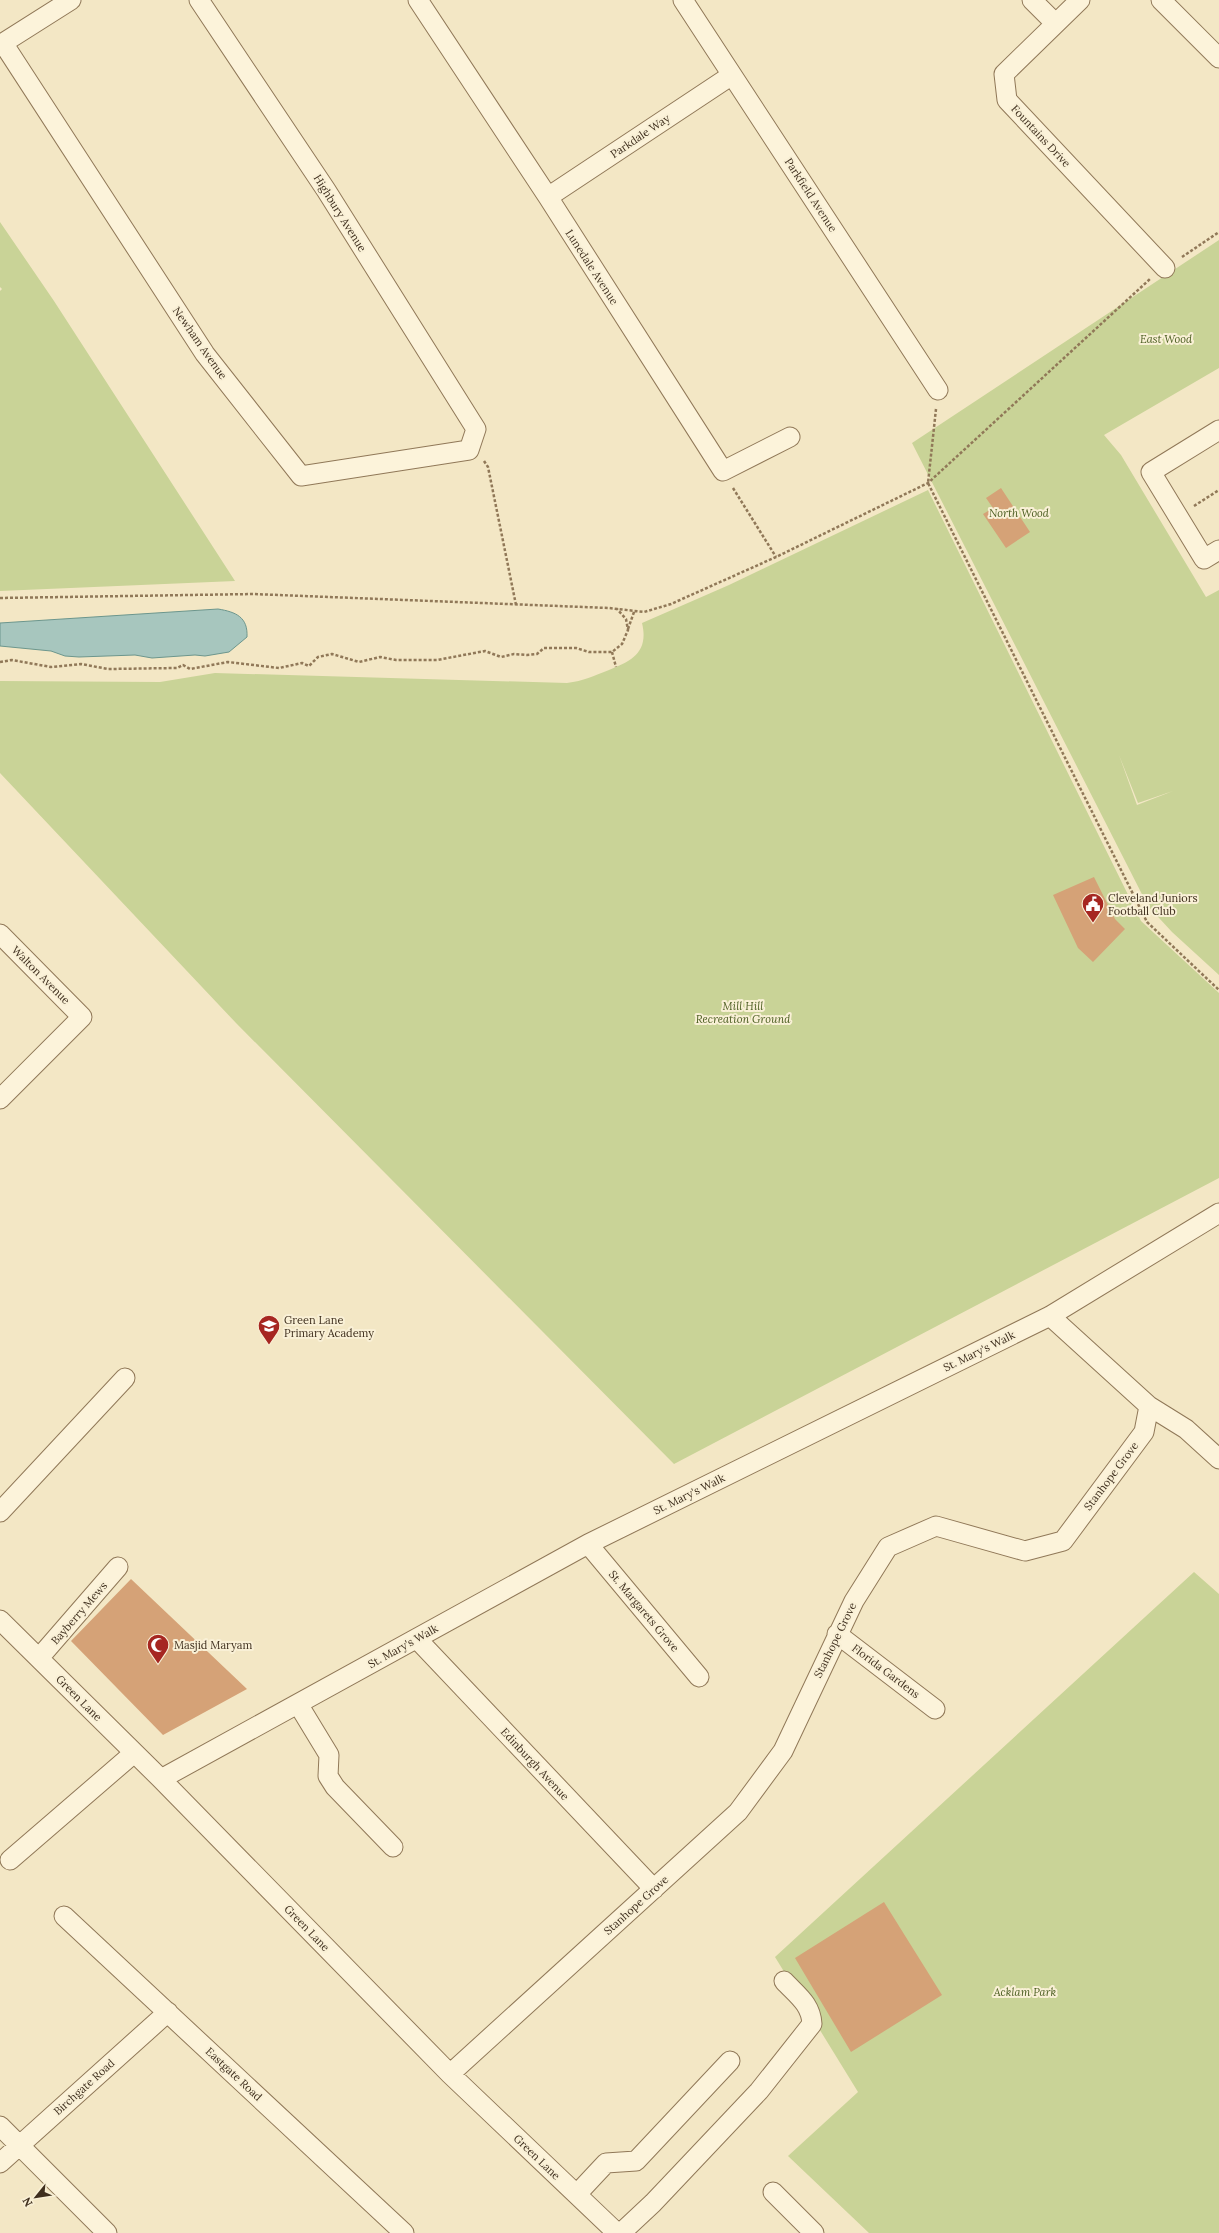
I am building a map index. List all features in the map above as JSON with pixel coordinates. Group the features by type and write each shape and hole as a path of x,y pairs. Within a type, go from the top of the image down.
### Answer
{"street":[{"path":"1,44 71,0"},
{"name":"Highbury Avenue","path":"200,0 326,190 476,429"},
{"name":"Lunedale Avenue","path":"418,0 548,197 723,471"},
{"name":"Parkfield Avenue","path":"683,0 938,390"},
{"path":"1032,0 1055,24"},
{"name":"Fountains Drive","path":"1080,0 1004,74 1007,100 1165,268"},
{"path":"1161,0 1219,58"},
{"name":"Newham Avenue","path":"1,44 205,354 302,476 469,450 476,429"},
{"name":"Parkdale Way","path":"548,197 732,75"},
{"path":"1219,430 1151,472 1204,559 1219,550"},
{"path":"723,471 790,437"},
{"name":"Walton Avenue","path":"0,934 82,1017 0,1099"},
{"name":"St. Mary's Walk","path":"161,1779 588,1544 1050,1316 1216,1220"},
{"path":"1050,1316 1148,1406 1186,1429 1219,1459"},
{"path":"0,1512 125,1378"},
{"name":"Stanhope Grove","path":"450,2074 738,1812 783,1751 837,1634 854,1602 888,1547 936,1526 1025,1551 1063,1541 1144,1432 1148,1406"},
{"name":"St. Margarets Grove","path":"588,1544 699,1677"},
{"name":"Bayberry Mews","path":"39,1658 118,1567"},
{"name":"Green Lane","path":"0,1620 161,1779 450,2074 617,2233"},
{"name":"Florida Gardens","path":"837,1634 935,1708"},
{"name":"Edinburgh Avenue","path":"417,1639 654,1889"},
{"path":"298,1704 329,1756 328,1776 335,1787 393,1847"},
{"path":"10,1860 134,1753"},
{"name":"Eastgate Road","path":"64,1916 404,2233"},
{"path":"621,2233 653,2202 759,2091 812,2024 811,2012 806,2004 784,1981"},
{"name":"Birchgate Road","path":"0,2163 168,2012"},
{"path":"576,2194 606,2163 636,2161 730,2061"},
{"path":"0,2126 107,2233"},
{"path":"773,2192 814,2233"}],"path":[{"path":"0,598 253,594 617,609 634,612 644,612 672,604 776,557 928,483 1153,277 1219,232"},
{"path":"938,390 928,483 1148,922 1219,990"},
{"path":"488,467 516,605"},
{"path":"723,471 776,557"},
{"path":"1191,508 1219,490"},
{"path":"617,609 626,619 628,630"},
{"path":"0,662 12,660 47,667 80,664 108,669 177,668 183,665 190,669 228,662 279,668 302,664 309,666 318,657 332,654 360,662 380,657 396,660 437,660 486,652 501,657 514,654 536,654 544,648 576,648 590,652 612,652 622,644 634,612"},
{"path":"612,652 616,667"}],"green space":[{"path":"0,222 54,301 235,581 0,591 0,291 2,289 0,287"},
{"path":"1219,240 1219,368 1104,435 1121,455 1206,597 1219,590 1219,975 1172,932 1148,906 912,443","holes":["1119,755 1138,803 1173,791 1137,805"]},
{"name":"Mill Hill Recreation Ground","path":"928,490 1141,921 1219,993 1219,1178 674,1464 236,1023 0,773 0,681 160,682 215,673 567,683 578,681 625,663 637,654 643,641 644,633 642,623 729,585"},
{"name":"Acklam Park","path":"1194,1572 1219,1594 1219,2233 869,2233 788,2156 858,2092 775,1957"}],"water":[{"path":"218,609 230,612 240,617 243,620 247,630 247,637 229,652 205,656 195,655 152,658 135,655 79,657 65,656 51,651 0,646 0,623"}],"building":[{"path":"1001,488 1030,532 1006,548 983,514 993,508 986,498"},
{"name":"Cleveland Juniors Football Club","path":"1094,877 1115,919 1125,929 1093,962 1078,948 1053,895"},
{"name":"Masjid Maryam","path":"131,1579 247,1689 163,1735 71,1641"},
{"path":"884,1902 942,1995 851,2052 795,1958"}],"place":[{"name":"Cleveland Juniors Football Club","path":"1093,924"},
{"name":"Green Lane Primary Academy","path":"269,1346"},
{"name":"Masjid Maryam","path":"158,1664"}],"park label":[{"name":"East Wood","path":"1166,339"},
{"name":"North Wood","path":"1019,513"}]}
